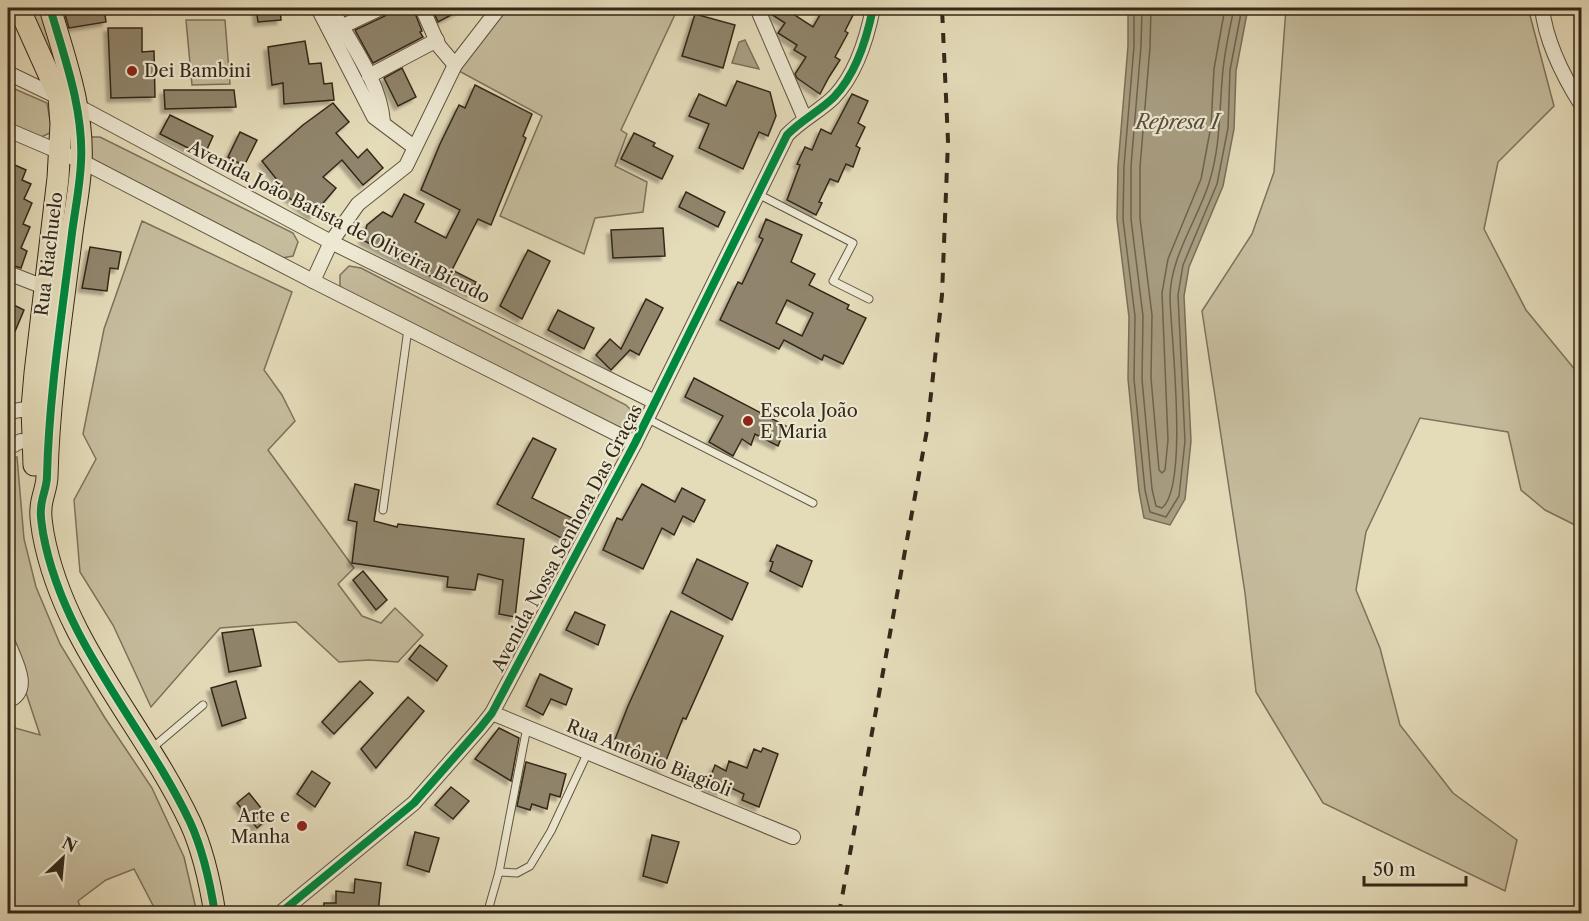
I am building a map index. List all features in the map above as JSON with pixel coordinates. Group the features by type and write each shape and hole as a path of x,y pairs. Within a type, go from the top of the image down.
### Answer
{"main road":[{"name":"Rua Riachuelo","path":"20,8 68,101 59,152 32,408 35,474 41,508"},
{"path":"50,8 68,70 68,101 81,161 51,403 46,491 41,508 43,532 53,571 73,624 165,775 190,823 209,876 215,914"}],"street":[{"path":"318,8 374,117 414,147"},
{"path":"331,8 369,76 382,105 383,122"},
{"path":"341,27 381,8"},
{"path":"422,8 439,46 455,65"},
{"path":"313,281 331,242 358,204 406,166 455,65 499,8"},
{"path":"757,8 805,119"},
{"name":"Avenida Nossa Senhora Das Graças","path":"279,914 414,803 492,712 635,443 787,135 834,97 863,49 873,8"},
{"path":"1542,8 1548,40 1581,106"},
{"path":"369,76 437,40"},
{"name":"Avenida João Batista de Oliveira Bicudo","path":"8,73 68,101 331,242 655,402"},
{"path":"8,130 81,161 635,443"},
{"path":"8,273 44,287"},
{"path":"8,412 32,408"},
{"path":"8,448 21,441 34,444"},
{"path":"8,643 21,681 18,694 8,701"},
{"name":"Rua Antônio Biagioli","path":"492,712 793,837"}],"lane":[{"path":"758,194 853,243 833,280 869,299"},
{"path":"383,510 408,329"},
{"path":"646,418 813,504"},
{"path":"149,751 203,705"},
{"path":"487,914 499,872 527,727"},
{"path":"499,872 518,873 530,866 551,831 588,752"}],"shaded area":[{"path":"29,8 41,8 67,89"},
{"path":"507,8 678,8 621,130 627,134 615,166 647,182 643,212 595,218 584,254 500,216 542,116 459,71"},
{"path":"1286,8 1528,8 1554,106 1498,162 1484,229 1526,310 1581,377 1581,528 1545,510 1521,490 1508,432 1420,418 1366,532 1356,590 1380,648 1400,725 1453,793 1517,840 1505,891 1323,803 1256,692 1245,593 1202,311 1252,234 1274,172"},
{"path":"186,20 225,20 230,84 192,85"},
{"path":"8,86 47,103 52,132 39,138 8,124"},
{"path":"91,137 100,137 293,233 298,242 293,256 282,258 87,156"},
{"path":"142,221 292,292 264,370 282,395 295,421 268,450 354,568 338,584 362,616 381,623 395,608 423,635 398,662 369,660 339,662 296,622 220,628 151,707 113,625 80,572 74,500 96,459 83,434 104,329"},
{"path":"349,266 361,268 626,405 638,417 629,434 348,293 340,286 340,275"},
{"path":"11,457 17,457 24,539 36,587 60,644 105,718 152,788 184,857 197,913 157,913 134,869 106,880 78,901 83,913 8,913 8,726 40,735 8,639 8,460"}],"water":[{"name":"Represa I","path":"1128,8 1248,8 1236,71 1234,129 1223,186 1189,267 1184,296 1191,441 1185,499 1170,525 1144,518 1139,491 1128,379 1129,317 1117,219 1118,166 1128,46"},
{"path":"745,40 759,69 732,63 739,42"}],"building":[{"path":"63,8 104,8 106,22 69,28"},
{"path":"256,8 280,8 281,20 258,22"},
{"path":"390,8 413,8 423,37 373,63 355,30 385,16"},
{"path":"432,8 464,8 438,22"},
{"path":"767,8 784,8 813,27 824,8 845,8 854,13 845,31 848,33 835,57 840,60 820,94 797,78 795,74 806,57 794,50 797,45 778,33 785,23 768,12"},
{"path":"695,14 735,25 723,68 682,56"},
{"name":"Dei Bambini","path":"108,28 142,28 142,52 154,51 155,97 111,98"},
{"path":"305,41 309,64 321,63 324,84 332,83 334,100 284,104 283,83 272,85 268,47"},
{"path":"402,68 416,97 398,106 384,78"},
{"path":"737,81 770,92 776,116 768,136 759,132 743,169 699,148 709,124 689,116 699,94 726,106"},
{"path":"475,85 532,114 523,136 526,138 491,225 478,219 452,270 476,282 471,294 446,282 445,284 363,240 367,225 383,212 392,217 404,194 424,204 415,222 446,238 460,210 421,190 459,105 465,108"},
{"path":"164,90 234,90 236,107 165,109"},
{"path":"852,94 868,101 858,123 865,127 856,146 860,148 853,167 846,164 838,182 830,179 819,202 822,203 816,215 787,200 800,165 797,164 805,147 812,150 821,129 831,134"},
{"path":"333,103 349,122 336,133 358,158 367,149 383,168 363,185 342,160 323,177 336,188 312,216 278,189 282,186 262,161 303,125"},
{"path":"170,115 213,136 204,156 160,134"},
{"path":"240,132 257,140 244,166 228,157"},
{"path":"634,133 655,143 653,146 673,156 662,179 621,159"},
{"path":"8,162 26,170 22,180 31,184 24,199 32,203 23,224 30,227 21,248 27,251 21,268 8,264 8,228 14,212 8,209"},
{"path":"686,192 725,212 718,227 679,207"},
{"path":"766,219 802,235 791,262 815,274 809,285 849,305 847,309 866,318 843,364 824,355 822,360 784,340 779,349 720,320 738,282 742,284 763,239 759,237","holes":["787,300 813,313 802,336 776,323"]},
{"path":"663,228 665,256 613,258 611,230"},
{"path":"90,247 121,252 118,269 110,268 107,291 82,288"},
{"path":"528,250 550,261 522,319 500,306"},
{"path":"646,299 663,308 639,355 630,350 611,370 596,355 610,339 621,349"},
{"path":"8,302 24,310 8,348"},
{"path":"558,310 594,328 584,349 548,330"},
{"name":"Escola João E Maria","path":"694,378 786,426 778,446 755,434 751,445 742,439 733,456 709,442 723,416 685,397"},
{"path":"533,438 556,449 532,498 580,522 569,542 497,504"},
{"path":"355,484 379,490 374,521 397,527 398,524 524,539 515,617 499,614 503,580 478,574 475,590 447,587 448,577 352,563 357,522 348,520"},
{"path":"642,484 675,502 682,488 705,500 694,522 683,516 674,535 662,528 643,569 603,550 617,518 622,520"},
{"path":"777,545 812,561 802,587 770,571 773,562 770,561"},
{"path":"697,559 748,583 732,620 682,593"},
{"path":"363,571 387,600 376,610 353,580"},
{"path":"671,611 723,636 686,719 683,718 663,768 614,742"},
{"path":"575,612 605,625 598,645 566,630"},
{"path":"253,629 261,666 229,672 222,633"},
{"path":"420,645 447,666 437,681 409,659"},
{"path":"540,674 572,689 566,705 551,699 543,715 526,706"},
{"path":"236,681 246,718 222,726 211,688"},
{"path":"360,681 373,693 334,734 322,722"},
{"path":"408,697 424,711 376,768 361,749"},
{"path":"499,728 519,738 511,781 475,759"},
{"path":"763,748 778,754 759,807 742,800 744,794 723,784 720,792 707,786 715,765 726,771 729,761 747,768 754,749 761,752"},
{"path":"526,762 566,774 560,797 550,794 547,809 532,804 530,810 517,806"},
{"path":"312,771 330,783 315,807 297,794"},
{"path":"451,787 469,801 453,819 435,805"},
{"path":"249,793 269,818 257,828 237,803"},
{"path":"415,832 439,838 429,872 407,865"},
{"path":"652,835 679,842 667,883 643,876"},
{"path":"355,879 381,883 378,914 323,914 324,903 336,903 336,891 354,893"}],"railway":[{"path":"839,914 927,430 942,295 948,141 942,8"}],"cycle path":[{"path":"50,8 76,103 81,162 53,385 47,480 41,512 43,533 53,573 86,647 171,786 190,822 206,866 215,914"},
{"path":"279,914 414,803 492,713 635,443 787,135 829,102 849,78 860,55 873,8"}],"place":[{"name":"Dei Bambini","path":"132,71"},
{"name":"Escola João E Maria","path":"748,421"},
{"name":"Arte e Manha","path":"302,826"}]}
